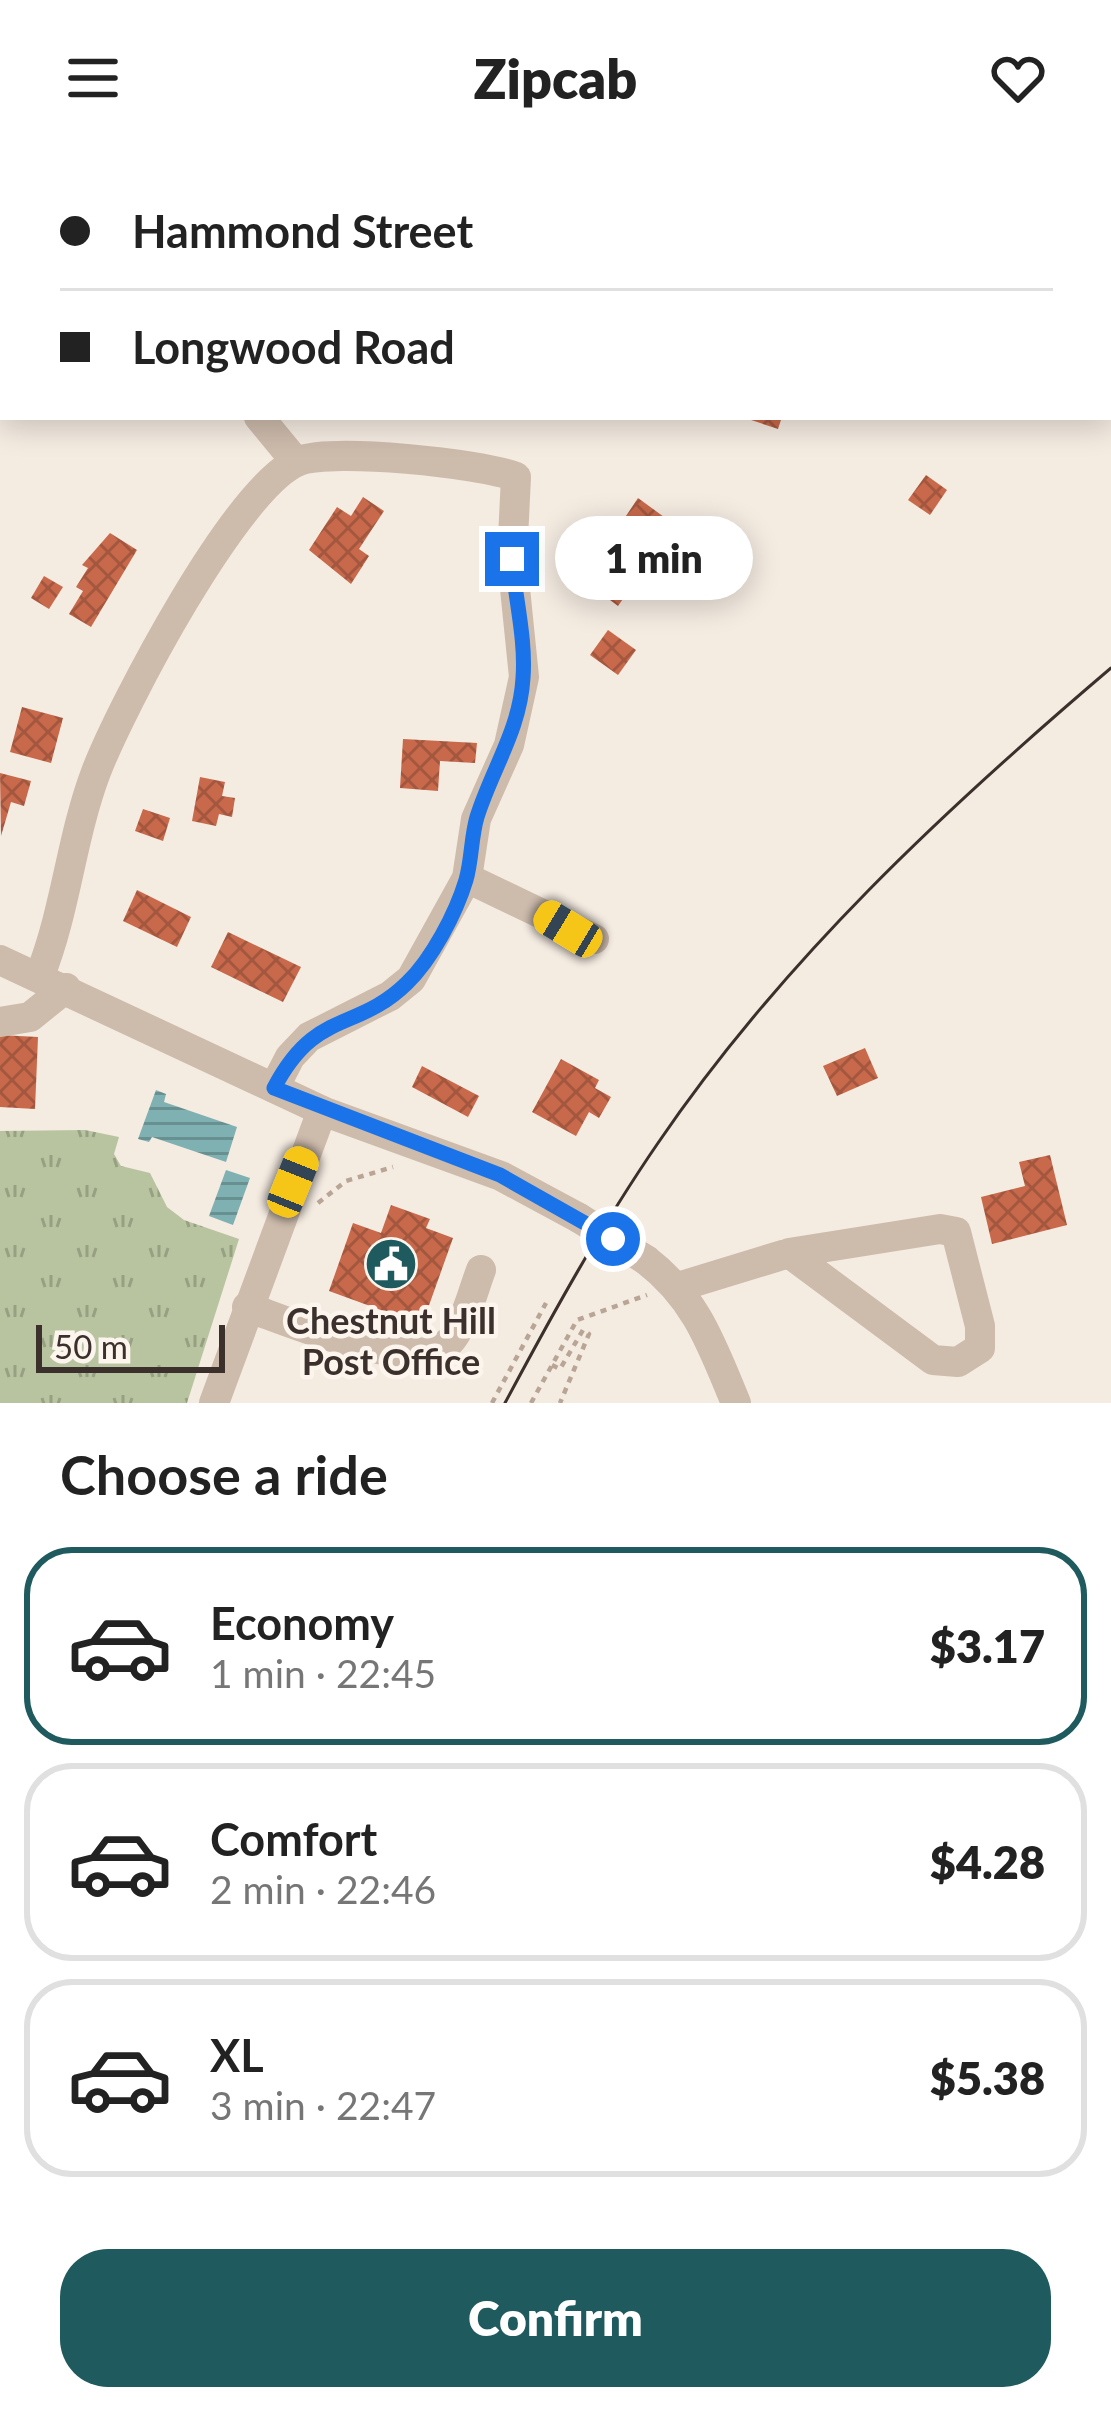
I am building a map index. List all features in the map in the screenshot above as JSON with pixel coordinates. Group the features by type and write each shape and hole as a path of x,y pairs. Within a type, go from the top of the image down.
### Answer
{"street":[{"path":"261,420 296,462"},
{"path":"0,1022 30,1016 53,981 95,773 128,699 213,554 296,462 443,461 516,477 512,559 524,676 509,745 476,819 466,878 411,979 390,997 309,1037 290,1057 274,1088"},
{"path":"466,878 594,939"},
{"path":"0,960 322,1111 500,1175 579,1218 646,1260 678,1287 702,1320 736,1403"},
{"path":"214,1403 322,1111"},
{"path":"678,1287 789,1253 956,1232 980,1326 980,1348 958,1362 933,1360 789,1253"},
{"path":"247,1307 381,1349 431,1352 453,1337 481,1270"}],"path":[{"path":"310,1211 346,1181 403,1167"},
{"path":"531,1403 577,1321 647,1296"},
{"path":"493,1403 547,1303"},
{"path":"552,1365 560,1369 584,1330 589,1334 560,1403"}],"green space":[{"path":"85,1130 119,1137 114,1154 121,1166 150,1173 167,1207 184,1220 239,1239 187,1403 0,1403 0,1131"}],"water":[{"path":"156,1090 166,1094 164,1102 237,1127 226,1162 152,1137 149,1142 138,1139"},
{"path":"226,1170 250,1178 233,1225 209,1216"}],"building":[{"path":"751,420 781,420 778,429"},
{"path":"926,475 947,490 930,515 908,500"},
{"path":"363,497 384,511 359,549 369,556 351,584 309,550 337,507 351,516"},
{"path":"638,498 675,525 618,606 598,591 626,551 610,540"},
{"path":"110,533 137,550 91,627 69,614 83,591 76,587 88,568 82,565"},
{"path":"44,576 63,587 49,609 31,598"},
{"path":"608,630 636,650 618,675 590,655"},
{"path":"22,707 63,718 51,763 10,752"},
{"path":"403,739 477,743 475,763 440,761 438,791 400,788"},
{"path":"0,773 31,781 24,806 11,802 1,836"},
{"path":"200,777 225,782 222,796 235,798 232,817 219,814 216,826 192,821"},
{"path":"143,809 170,818 163,841 135,831"},
{"path":"137,890 191,917 177,947 123,921"},
{"path":"228,932 301,967 283,1002 211,967"},
{"path":"0,1035 38,1037 35,1109 0,1107"},
{"path":"865,1048 878,1078 837,1096 823,1066"},
{"path":"561,1059 599,1080 595,1088 611,1097 599,1118 589,1112 576,1136 532,1112"},
{"path":"422,1066 479,1096 468,1117 412,1087"},
{"path":"1050,1155 1067,1225 992,1244 981,1197 1025,1186 1019,1162"},
{"name":"Chestnut Hill Post Office","path":"391,1205 430,1219 426,1228 453,1238 422,1325 329,1291 353,1223 381,1233"}],"tram line":[{"path":"505,1403 637,1174 758,1012 868,890 1111,668"}],"place":[{"name":"Chestnut Hill Post Office","path":"391,1264"}],"route":[{"path":"512,559 524,676 509,745 476,819 466,878 456,905 411,979 390,997 309,1037 290,1057 274,1088 326,1112 500,1175 613,1239"}]}
